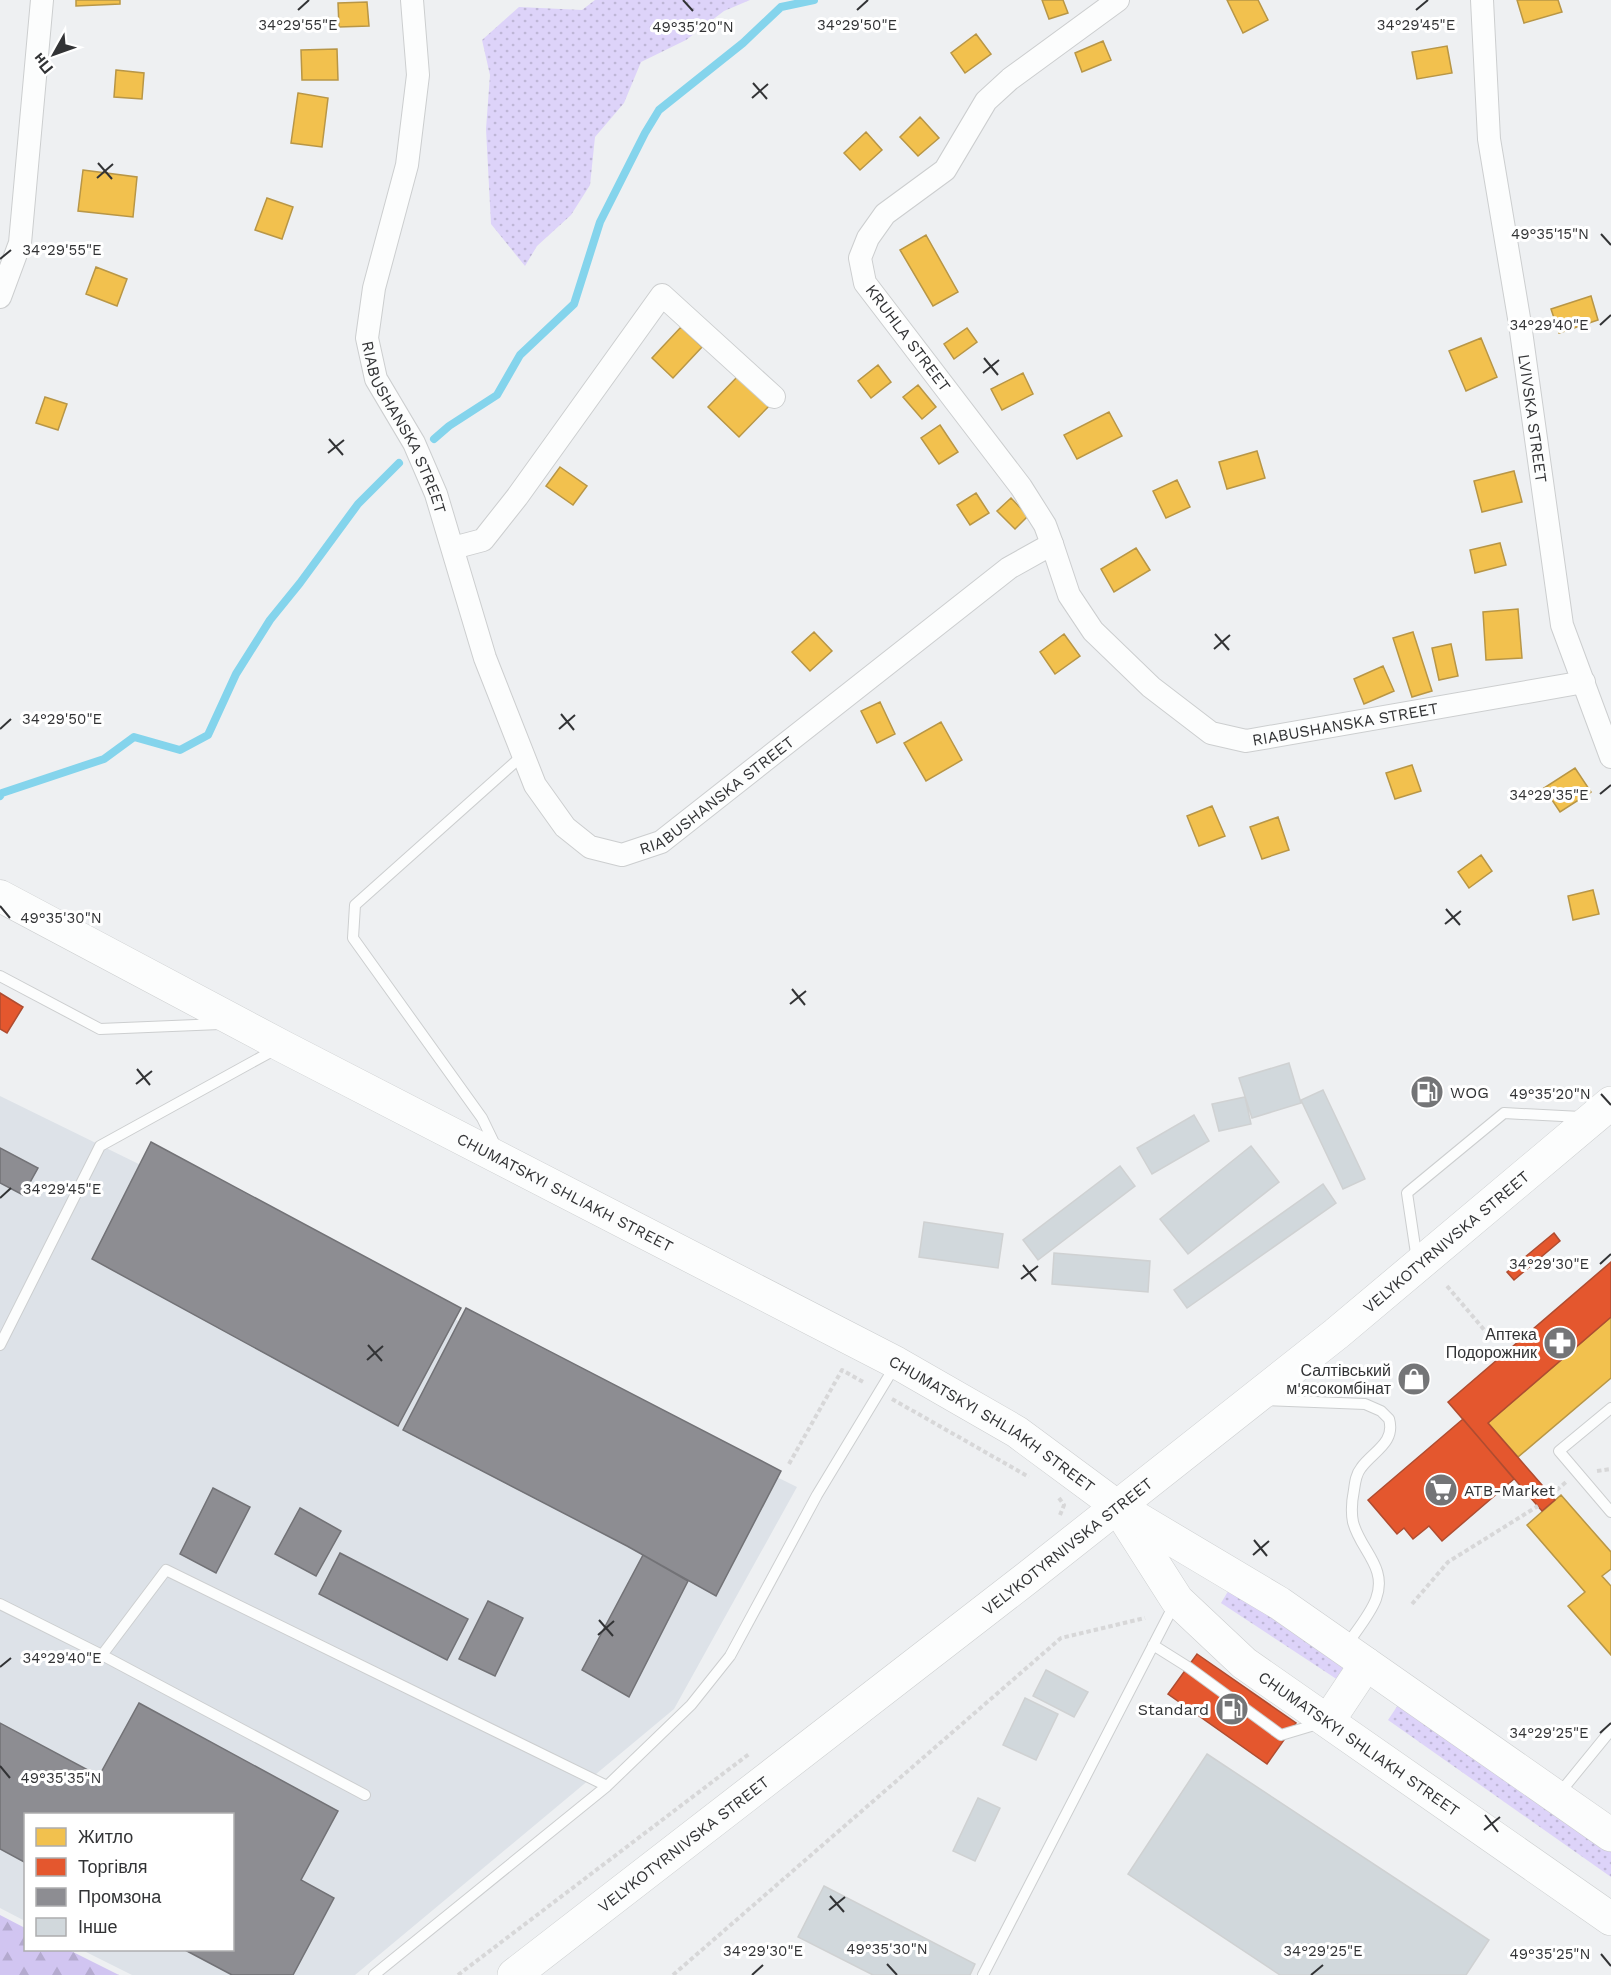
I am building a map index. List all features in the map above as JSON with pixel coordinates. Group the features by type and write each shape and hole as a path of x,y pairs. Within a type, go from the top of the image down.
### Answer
{"main road":[{"name":"CHUMATSKYI SHLIAKH STREET","path":"0,896 282,1046 897,1363 1017,1432 1117,1506 1279,1602 1611,1835"},
{"name":"VELYKOTYRNIVSKA STREET","path":"514,1975 1027,1578 1252,1400 1418,1266 1602,1110"},
{"name":"CHUMATSKYI SHLIAKH STREET","path":"1117,1506 1177,1600 1244,1663 1611,1919"},
{"path":"1328,1721 1355,1656"}],"street":[{"path":"0,297 20,243 42,0"},
{"name":"RIABUSHANSKA STREET","path":"412,0 418,75 407,165 374,288 368,338 376,379 414,443 436,494 485,658 535,785 565,827 590,847 622,855 662,842 1009,568 1052,544 1069,595 1093,631 1151,687 1211,732 1246,741 1584,682"},
{"name":"KRUHLA STREET","path":"1052,544 1045,525 1021,487 865,283 860,258 868,237 885,214 945,170 986,100 1010,79 1119,0"},
{"name":"LVIVSKA STREET","path":"1482,0 1489,139 1520,324 1563,625 1611,757"},
{"path":"453,548 483,540 517,497 662,295 774,397"}],"lane":[{"path":"502,1160 482,1118 352,938 355,905 523,755"},
{"path":"0,976 100,1029 239,1023"},
{"path":"0,1345 100,1146 282,1046"},
{"path":"1418,1266 1407,1193 1504,1113 1602,1110"},
{"path":"374,1975 607,1786 691,1705 730,1656 817,1495 897,1363"},
{"path":"1252,1400 1365,1404 1386,1414 1390,1423 1388,1437 1381,1448 1359,1471 1352,1501 1353,1522 1376,1566 1378,1591 1355,1656"},
{"path":"1611,1408 1559,1451 1611,1512"},
{"path":"102,1655 166,1570 607,1786"},
{"path":"983,1975 1177,1600"},
{"path":"1,1607 102,1655 365,1795"},
{"path":"1153,1645 1188,1667 1281,1735 1328,1721"},
{"path":"1557,1797 1611,1730"}],"path":[{"path":"1447,1286 1486,1332"},
{"path":"789,1464 842,1370 1033,1479"},
{"path":"1052,1521 1061,1514 1064,1506 1057,1494"},
{"path":"1412,1604 1448,1562 1538,1506"},
{"path":"673,1975 1061,1638 1145,1618"},
{"path":"458,1975 752,1752"}],"shaded area":[{"path":"595,0 750,0 724,11 686,40 641,62 624,103 595,137 590,185 571,215 537,246 525,266 491,224 486,129 490,75 482,40 519,7 582,10"},
{"path":"0,1096 797,1487 674,1709 355,1975 132,1975 84,1951 234,1951 234,1813 24,1813 24,1920 0,1908"},
{"path":"1230,1588 1350,1668 1341,1682 1221,1603"},
{"path":"1400,1702 1611,1850 1611,1877 1388,1720"}],"green space":[{"path":"0,1915 24,1927 24,1951 71,1951 119,1975 0,1975"}],"building: Житло":[{"path":"76,0 120,0 120,4 76,6"},
{"path":"1042,0 1063,0 1068,13 1049,19"},
{"path":"1227,0 1258,0 1268,20 1243,33"},
{"path":"1517,0 1558,0 1562,12 1524,23"},
{"path":"367,2 369,26 339,27 338,3"},
{"path":"976,34 991,54 965,73 951,53"},
{"path":"1103,41 1111,60 1082,72 1075,53"},
{"path":"1447,46 1452,73 1417,79 1412,52"},
{"path":"337,49 338,80 302,80 301,50"},
{"path":"116,70 144,73 142,99 114,97"},
{"path":"298,93 328,98 322,147 291,143"},
{"path":"920,117 939,138 918,156 900,137"},
{"path":"866,132 882,150 860,170 844,153"},
{"path":"83,170 137,177 133,217 78,211"},
{"path":"267,198 293,207 282,239 255,230"},
{"path":"926,235 958,292 933,306 900,250"},
{"path":"96,267 127,279 117,306 86,294"},
{"path":"1591,296 1598,320 1559,333 1551,309"},
{"path":"681,327 702,347 673,378 652,358"},
{"path":"967,328 977,342 954,359 944,344"},
{"path":"1481,338 1497,377 1466,391 1449,351"},
{"path":"878,365 891,382 871,398 858,381"},
{"path":"1023,373 1033,394 1002,410 991,389"},
{"path":"740,374 771,404 739,437 708,407"},
{"path":"918,385 936,407 922,419 903,397"},
{"path":"45,397 67,404 58,430 36,423"},
{"path":"1109,412 1122,436 1077,459 1064,435"},
{"path":"940,425 958,452 939,464 921,438"},
{"path":"1257,451 1265,478 1227,489 1219,462"},
{"path":"560,467 587,486 573,505 546,486"},
{"path":"1514,471 1522,502 1482,512 1474,481"},
{"path":"1177,480 1190,507 1166,518 1153,491"},
{"path":"976,493 989,513 970,525 957,505"},
{"path":"1011,498 1028,516 1015,529 997,511"},
{"path":"1500,543 1506,565 1475,573 1470,550"},
{"path":"1136,548 1150,570 1114,592 1101,569"},
{"path":"1518,609 1522,658 1486,660 1483,612"},
{"path":"814,632 832,651 810,671 792,652"},
{"path":"1413,632 1432,691 1412,697 1393,638"},
{"path":"1064,634 1080,656 1055,674 1040,652"},
{"path":"1451,644 1458,676 1439,680 1432,648"},
{"path":"1383,666 1394,691 1364,704 1354,679"},
{"path":"880,702 895,734 877,743 861,711"},
{"path":"941,722 962,760 926,781 904,743"},
{"path":"1412,765 1421,791 1395,799 1386,773"},
{"path":"1575,768 1591,792 1560,812 1544,788"},
{"path":"1212,806 1225,836 1199,846 1187,816"},
{"path":"1278,817 1289,850 1262,859 1250,827"},
{"path":"1481,855 1492,871 1469,888 1458,872"},
{"path":"1593,890 1599,914 1573,920 1568,896"},
{"path":"1611,1317 1611,1378 1518,1457 1488,1423"},
{"path":"1561,1495 1611,1552 1611,1569 1602,1576 1611,1586 1611,1655 1568,1606 1585,1592 1527,1525"}],"building: Торгівля":[{"path":"0,993 23,1007 7,1033 0,1029"},
{"path":"1554,1233 1560,1241 1514,1280 1507,1272"},
{"path":"1611,1262 1611,1317 1488,1423 1555,1500 1542,1511 1448,1402"},
{"name":"ATB-Market","path":"1463,1419 1514,1479 1442,1541 1429,1526 1413,1539 1404,1528 1397,1534 1368,1500"},
{"path":"1197,1654 1296,1723 1267,1764 1168,1694"}],"building: Промзона":[{"path":"151,1142 461,1308 398,1426 92,1259"},
{"path":"0,1148 38,1168 23,1195 0,1183"},
{"path":"466,1308 781,1471 716,1596 627,1546 403,1430"},
{"path":"213,1488 250,1507 216,1573 180,1554"},
{"path":"300,1508 341,1531 316,1576 275,1554"},
{"path":"340,1553 468,1619 447,1660 319,1594"},
{"path":"643,1555 688,1581 629,1697 582,1670"},
{"path":"488,1601 523,1618 495,1676 459,1659"},
{"path":"139,1703 338,1811 301,1880 334,1898 293,1975 232,1975 187,1951 234,1951 234,1813 24,1813 24,1862 0,1849 0,1723 99,1776"}],"building: Інше":[{"path":"1289,1063 1301,1103 1252,1118 1239,1078"},
{"path":"1323,1090 1365,1179 1343,1189 1301,1100"},
{"path":"1245,1097 1251,1124 1219,1131 1212,1104"},
{"path":"1194,1115 1209,1141 1152,1174 1137,1148"},
{"path":"1251,1146 1279,1182 1188,1254 1160,1219"},
{"path":"1120,1166 1135,1186 1038,1260 1023,1240"},
{"path":"1323,1184 1336,1203 1187,1308 1174,1290"},
{"path":"924,1222 1003,1234 998,1268 919,1257"},
{"path":"1054,1253 1150,1261 1148,1292 1052,1284"},
{"path":"1046,1670 1088,1692 1074,1717 1033,1696"},
{"path":"1025,1698 1058,1714 1036,1760 1003,1745"},
{"path":"1207,1754 1489,1940 1466,1975 1280,1975 1128,1874"},
{"path":"978,1798 1000,1808 975,1861 953,1851"},
{"path":"824,1886 975,1964 970,1975 873,1975 798,1937"}],"waterway":[{"path":"434,439 449,426 497,395 520,355 574,304 600,222 659,110 743,43 781,7 814,0"},
{"path":"0,796 2,793 104,759 134,737 180,750 208,735 236,674 270,620 358,504 399,463"}],"place":[{"name":"WOG","path":"1427,1092"},
{"name":"Аптека Подорожник","path":"1560,1343"},
{"name":"Салтівський м'ясокомбінат","path":"1414,1379"},
{"name":"ATB-Market","path":"1441,1490"},
{"name":"Standard","path":"1232,1709"}]}
